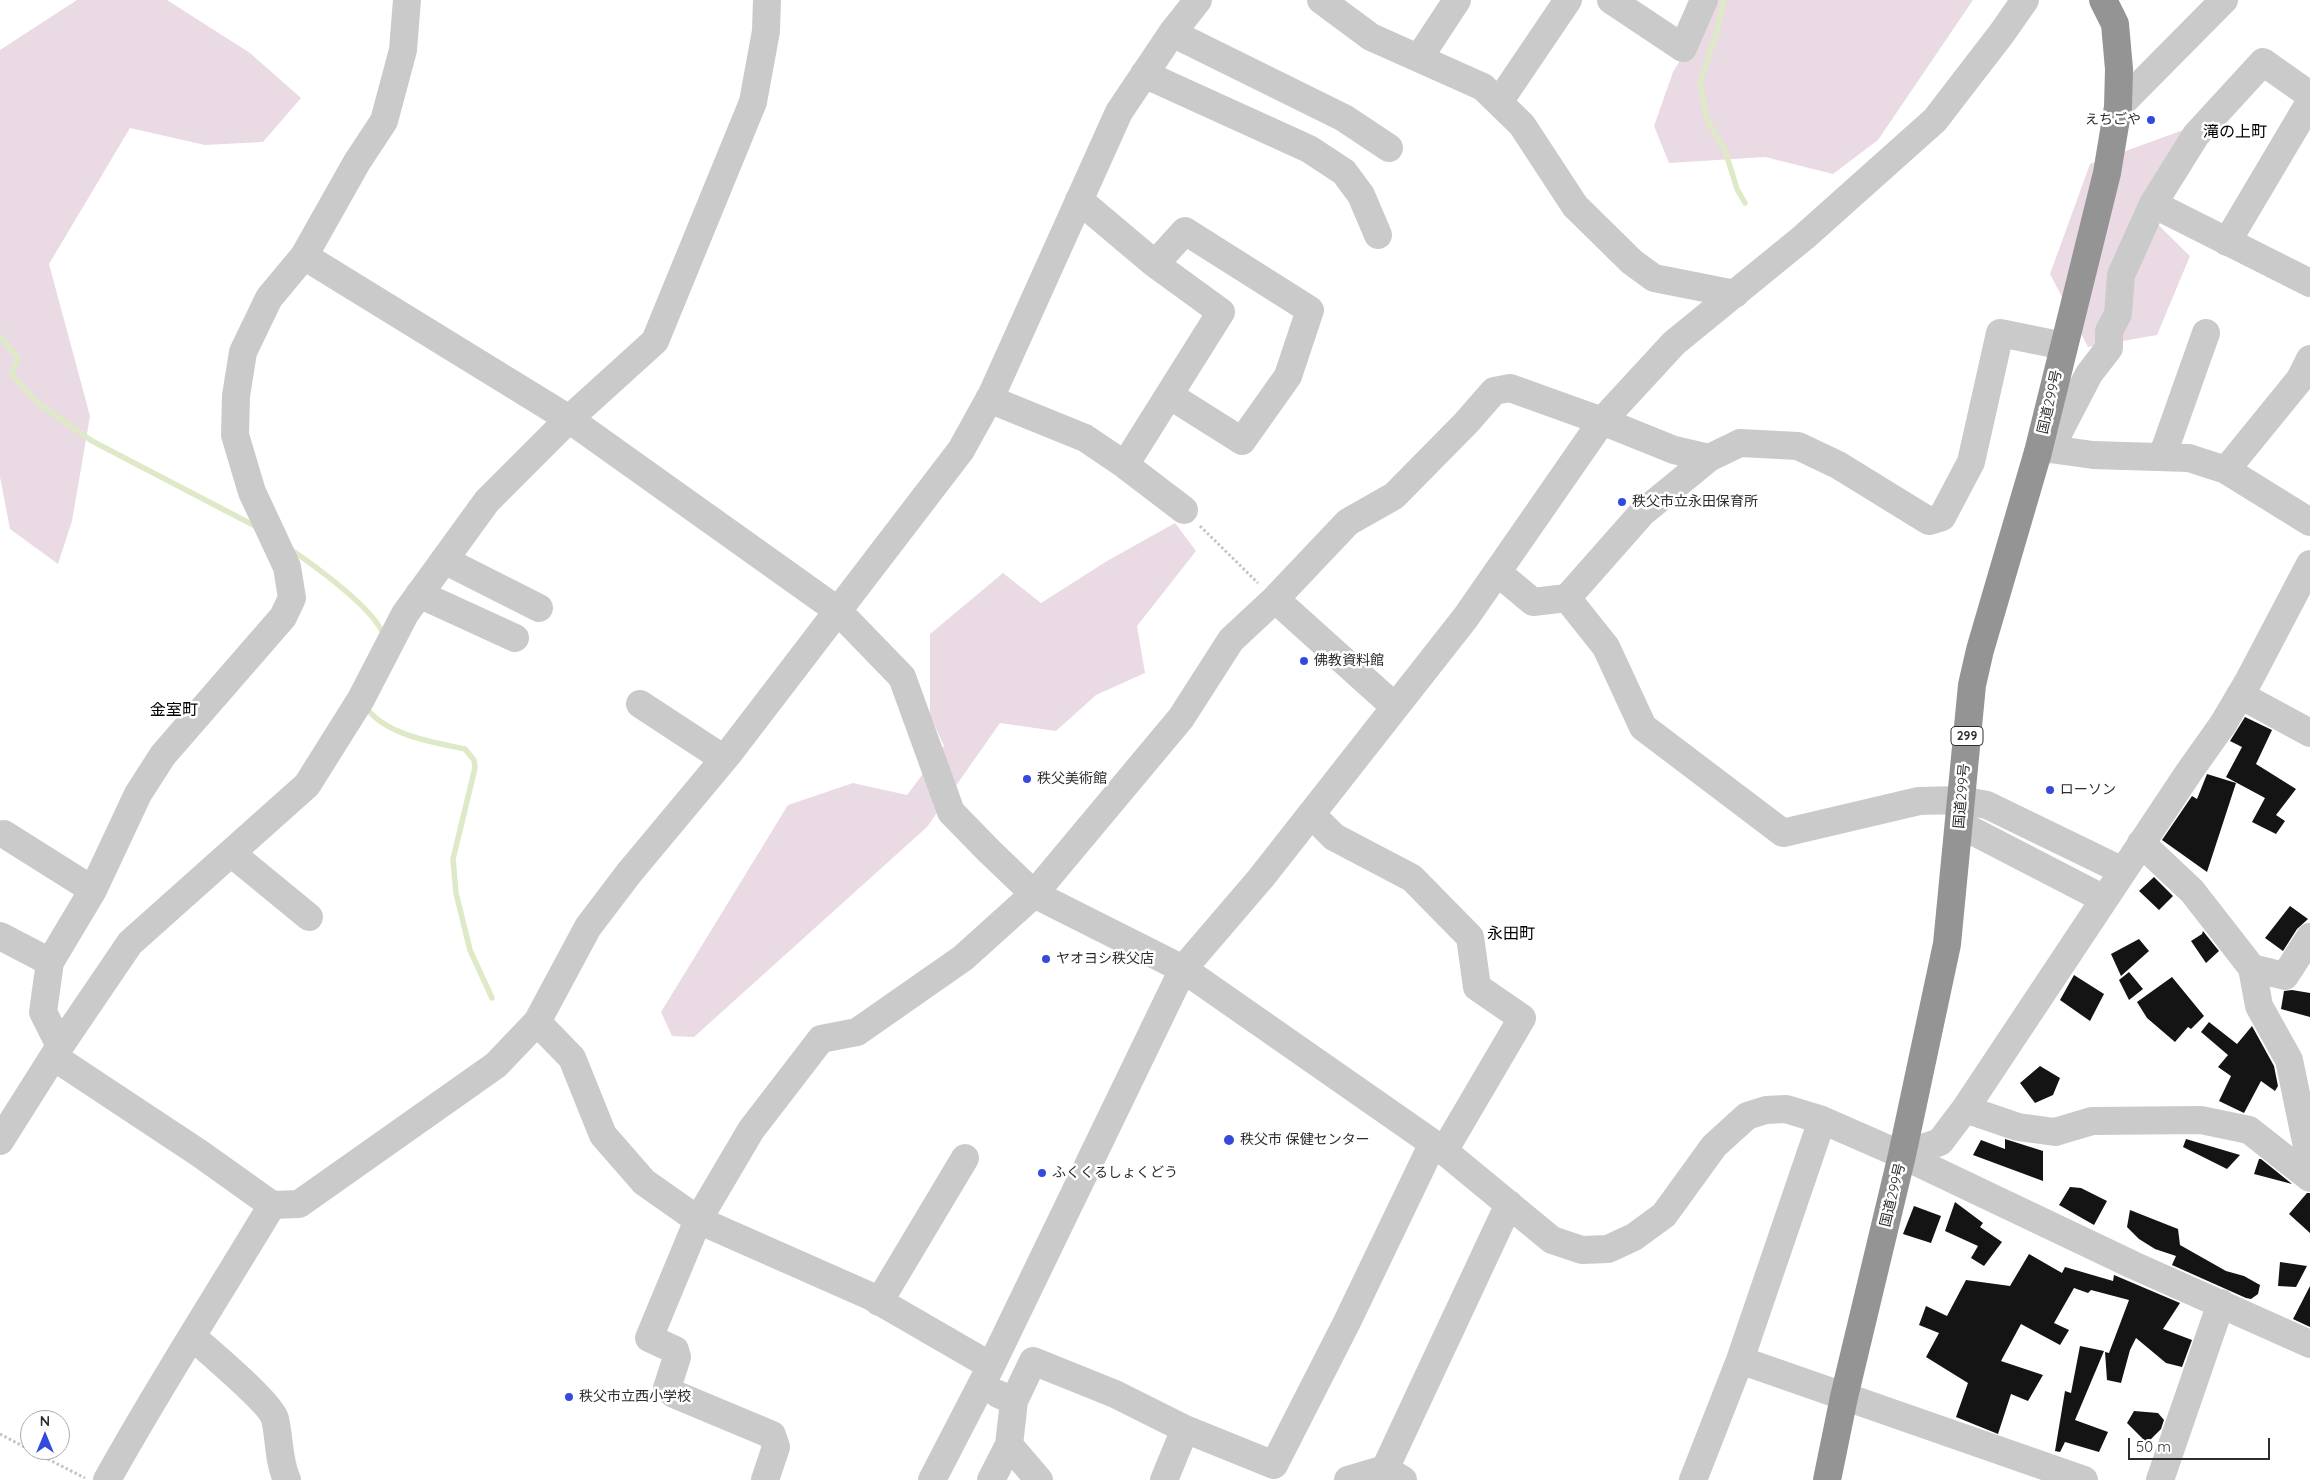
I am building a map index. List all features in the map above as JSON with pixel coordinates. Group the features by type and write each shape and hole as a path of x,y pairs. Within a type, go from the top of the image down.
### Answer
{"highway":[{"name":"国道299号","path":"1827,1480 1844,1397 1902,1155 1947,944 1972,685 1980,650 2044,450 2064,346 2107,173 2118,107 2118,69 2115,24 2104,0"}],"street":[{"path":"407,0 403,50 384,121 357,162 304,256 269,298 243,352 236,396 235,435 252,492 286,567 292,598 284,618 163,755 138,794 93,890 50,962 43,1012 57,1051 272,1205 299,1204 496,1065 537,1022 588,927 629,873 724,759 961,450 989,399 1119,112 1172,33 1198,0"},
{"path":"0,1141 57,1051 130,943 307,785 361,699 405,614 487,501 569,420 655,341 753,102 766,31 767,0"},
{"path":"1321,0 1371,36 1483,87 1522,125 1575,206 1632,262 1654,278 1735,294"},
{"path":"1419,58 1457,0"},
{"path":"1499,102 1568,0"},
{"path":"1611,0 1683,48 1704,0"},
{"path":"932,1480 986,1376 1183,969 1261,878 1466,617 1602,421 1674,343 1804,237 1935,120 2025,0"},
{"path":"2118,107 2224,0"},
{"path":"1172,33 1344,118 1389,148"},
{"path":"2310,96 2263,62 2196,135 2153,204 2121,275 2118,314 2109,331 2109,348 2089,374 2044,450 2093,455 2189,458 2226,470 2310,522"},
{"path":"1144,74 1309,149 1344,172 1361,195 1378,234"},
{"path":"2227,242 2310,102"},
{"path":"1079,200 1155,264 1221,312 1125,465"},
{"path":"2153,204 2310,283"},
{"path":"1155,264 1184,231 1310,310 1288,376 1242,441 1169,395"},
{"path":"304,256 569,420 837,610 902,677 951,812 1034,894 1183,969 1438,1147 1552,1240 1582,1250 1608,1249 1634,1237 1664,1215 1714,1146 1747,1116 1766,1110 1786,1109 1822,1120 1902,1155 2133,1265 2310,1344"},
{"path":"1498,572 1533,602 1567,598 1642,513 1709,458 1740,443 1798,446 1838,465 1929,521 1942,517 1971,462 2000,333 2064,346"},
{"path":"2162,457 2206,333"},
{"path":"2226,470 2307,374"},
{"path":"765,1480 776,1447 772,1435 674,1394 667,1388 678,1357 675,1350 649,1338 698,1220 751,1130 821,1039 857,1032 963,958 1034,894 1181,718 1231,640 1275,599 1348,522 1394,496 1466,423 1494,391 1510,388 1602,421 1674,450 1709,458"},
{"path":"989,399 1085,438 1125,465 1184,510"},
{"path":"444,560 539,608"},
{"path":"1902,1155 1940,1142 1965,1109 2141,843 2223,724 2310,564"},
{"path":"419,594 515,638"},
{"path":"1567,598 1606,647 1643,727 1783,833 1919,801 1960,812 2104,899"},
{"path":"1275,599 1395,707"},
{"path":"2240,695 2310,733"},
{"path":"640,704 724,759"},
{"path":"1960,812 1987,805 2123,871"},
{"path":"1039,1480 1011,1447 1014,1401 1033,1361 1114,1394 1185,1429 1274,1465 1438,1147 1522,1018 1477,987 1470,937 1412,878 1334,837 1311,814"},
{"path":"4,834 93,890"},
{"path":"2141,843 2192,890 2252,968 2259,1006 2289,1060 2310,1161"},
{"path":"231,853 309,917"},
{"path":"0,936 50,962"},
{"path":"2252,968 2285,976 2310,937"},
{"path":"537,1022 572,1058 603,1135 644,1182 698,1220 879,1302 986,1376 1014,1401"},
{"path":"1965,1109 2018,1127 2055,1132 2092,1121 2201,1120 2249,1130 2310,1178"},
{"path":"1702,1477 1822,1120"},
{"path":"879,1302 966,1158"},
{"path":"1348,1480 1387,1476 1508,1204"},
{"path":"107,1480 155,1394 193,1337 272,1205"},
{"path":"2160,1480 2221,1303"},
{"path":"193,1337 240,1378 274,1417 281,1467 287,1480"},
{"path":"1740,1360 2084,1480"},
{"path":"992,1480 1011,1447 1049,1368"},
{"path":"1164,1480 1185,1429"}],"path":[{"path":"1184,510 1275,599"},
{"path":"0,1434 20,1445"},
{"path":"50,1460 90,1480"}],"shaded area":[{"path":"77,0 167,0 250,53 301,98 263,142 205,145 130,128 49,264 90,416 72,521 58,564 10,529 0,477 0,50"},
{"path":"1717,0 1973,0 1878,140 1833,174 1765,157 1669,163 1654,126 1673,72"},
{"path":"2186,129 2140,207 2190,256 2157,335 2088,347 2050,274 2090,164"},
{"path":"1175,523 1196,551 1137,626 1145,673 1096,695 1056,731 1000,723 927,827 694,1037 672,1036 661,1012 788,805 853,783 907,795 944,746 930,715 930,634 1003,573 1041,603 1107,561"}],"building":[{"path":"2245,717 2272,730 2256,764 2296,789 2276,815 2285,821 2276,834 2252,822 2265,798 2226,777 2242,747 2230,741"},
{"path":"2207,774 2236,783 2207,872 2162,840 2192,796 2197,799"},
{"path":"2154,877 2173,896 2159,910 2139,891"},
{"path":"2290,906 2308,919 2297,929 2283,951 2265,938"},
{"path":"2203,931 2219,951 2206,963 2191,941 2202,934"},
{"path":"2139,939 2149,951 2121,976 2111,954"},
{"path":"2129,972 2143,989 2129,1000 2119,980"},
{"path":"2074,975 2104,994 2090,1021 2060,1000"},
{"path":"2172,977 2204,1016 2191,1029 2188,1027 2175,1042 2147,1018 2137,1002"},
{"path":"2292,990 2310,993 2310,1017 2281,1009 2284,991"},
{"path":"2209,1022 2237,1044 2252,1026 2274,1066 2278,1086 2275,1091 2261,1081 2244,1113 2219,1101 2231,1076 2218,1067 2228,1055 2201,1032"},
{"path":"2040,1066 2060,1078 2053,1095 2035,1103 2020,1083"},
{"path":"2005,1139 2043,1151 2043,1181 1973,1155 1981,1140 2005,1149"},
{"path":"2186,1139 2240,1155 2227,1169 2183,1147"},
{"path":"2259,1159 2261,1159 2292,1184 2254,1174"},
{"path":"2070,1187 2081,1188 2107,1201 2094,1225 2059,1205"},
{"path":"2307,1193 2310,1193 2310,1233 2289,1214"},
{"path":"1955,1202 1983,1223 1980,1227 2002,1242 1984,1266 1971,1258 1978,1246 1945,1231"},
{"path":"1914,1206 1941,1216 1931,1243 1903,1234"},
{"path":"2130,1210 2178,1229 2180,1245 2226,1271 2244,1276 2260,1285 2258,1294 2251,1299 2246,1298 2172,1265 2176,1256 2155,1249 2139,1239 2127,1227"},
{"path":"2029,1254 2062,1273 2065,1267 2113,1281 2114,1275 2180,1303 2163,1329 2192,1340 2182,1367 2166,1363 2136,1338 2130,1350 2121,1383 2107,1380 2105,1352 2109,1353 2129,1300 2091,1290 2088,1293 2074,1288 2054,1323 2069,1330 2060,1345 2021,1324 2001,1361 2043,1375 2028,1401 2011,1394 1998,1434 1956,1417 1968,1383 1926,1357 1939,1333 1919,1325 1926,1306 1947,1316 1966,1280 2010,1286"},
{"path":"2280,1262 2307,1266 2296,1287 2278,1286"},
{"path":"2310,1286 2310,1327 2293,1319"},
{"path":"2080,1346 2104,1351 2075,1420 2108,1432 2099,1452 2065,1442 2060,1452 2055,1451 2065,1391 2071,1393"},
{"path":"2134,1411 2158,1413 2164,1420 2161,1429 2147,1443 2127,1423"}],"waterway":[{"path":"1724,0 1717,31 1700,82 1707,120 1725,150 1737,189 1745,203"},
{"path":"0,337 18,358 11,374 38,403 92,441 257,527"},
{"path":"290,549 357,601 369,613 384,636"},
{"path":"365,706 373,716 397,731 424,740 465,749 474,760 475,768 453,859 456,893 470,950 492,998"}],"place":[{"name":"えちごや","path":"2151,120"},
{"name":"秩父市立永田保育所","path":"1622,502"},
{"name":"佛教資料館","path":"1304,661"},
{"name":"秩父美術館","path":"1027,779"},
{"name":"ローソン","path":"2050,790"},
{"name":"ヤオヨシ秩父店","path":"1046,959"},
{"name":"秩父市 保健センター","path":"1229,1140"},
{"name":"ふくくるしょくどう","path":"1042,1173"},
{"name":"秩父市立西小学校","path":"569,1397"}],"district":[{"name":"滝の上町","path":"2235,132"},
{"name":"金室町","path":"174,710"},
{"name":"永田町","path":"1511,934"}]}
